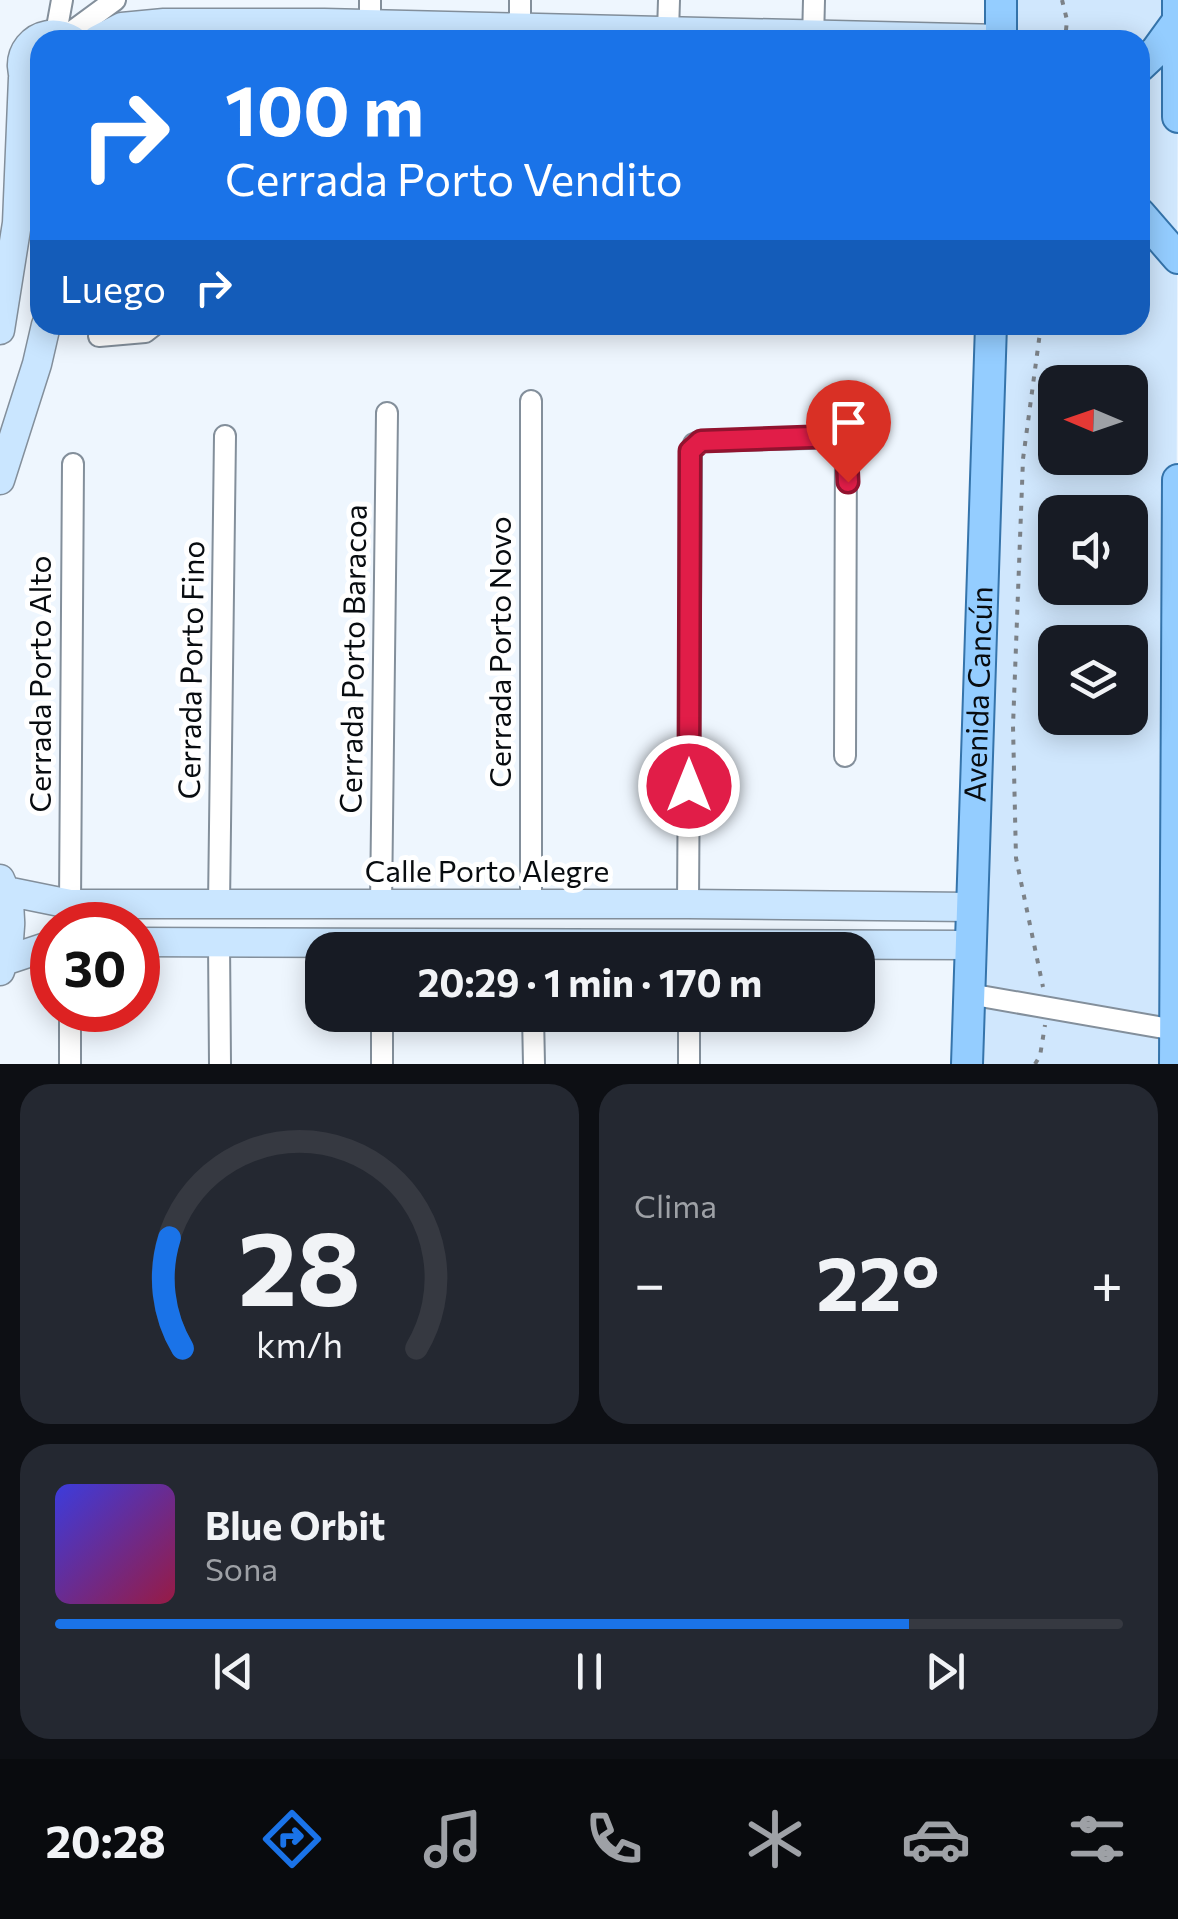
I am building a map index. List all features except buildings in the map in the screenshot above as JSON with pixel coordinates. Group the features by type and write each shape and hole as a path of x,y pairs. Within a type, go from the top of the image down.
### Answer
{"main road":[{"path":"1000,0 1001,30"},
{"path":"1178,0 1178,116"},
{"path":"1150,57 1177,22"},
{"path":"1150,226 1178,258"},
{"name":"Avenida Cancún","path":"967,1064 991,335"},
{"path":"1175,1064 1178,480"}],"street":[{"path":"62,0 64,30"},
{"path":"74,30 115,0"},
{"path":"653,30 668,0"},
{"path":"813,30 814,0"},
{"path":"329,30 370,12 464,30"},
{"path":"492,30 520,14 625,30"},
{"path":"116,30 154,30"},
{"path":"30,43 22,56 30,80"},
{"path":"0,330 28,224 30,155"},
{"path":"0,480 44,335"},
{"path":"99,336 110,335"},
{"name":"Cerrada Porto Novo","path":"531,401 531,904"},
{"name":"Cerrada Porto Baracoa","path":"381,905 387,412"},
{"name":"Cerrada Porto Fino","path":"219,906 224,436"},
{"path":"688,932 690,451 694,444 846,437 845,756"},
{"name":"Cerrada Porto Alto","path":"70,902 73,464"},
{"path":"2,966 10,928 3,885"},
{"name":"Calle Porto Alegre","path":"3,885 41,902"},
{"name":"Calle Porto Alegre","path":"160,910 531,904 970,908"},
{"path":"381,905 382,932"},
{"path":"219,906 220,1064"},
{"path":"160,942 305,944"},
{"path":"875,945 970,945"},
{"path":"2,966 30,954"},
{"path":"969,994 1048,1008 1176,1012"},
{"path":"70,1032 70,1064"},
{"path":"382,1032 382,1064"},
{"path":"533,1032 534,1064"},
{"path":"689,1032 689,1064"}],"path":[{"path":"1062,0 1066,30"},
{"path":"1035,1064 1040,1056 1048,1008 1016,858 1013,726 1023,459 1040,335"}],"shaded area":[{"path":"1000,0 1178,0 1175,1064 974,1064 990,335 1150,335 1150,30 999,30"}],"route":[{"path":"689,786 690,451 701,441 846,437 848,482"}]}
